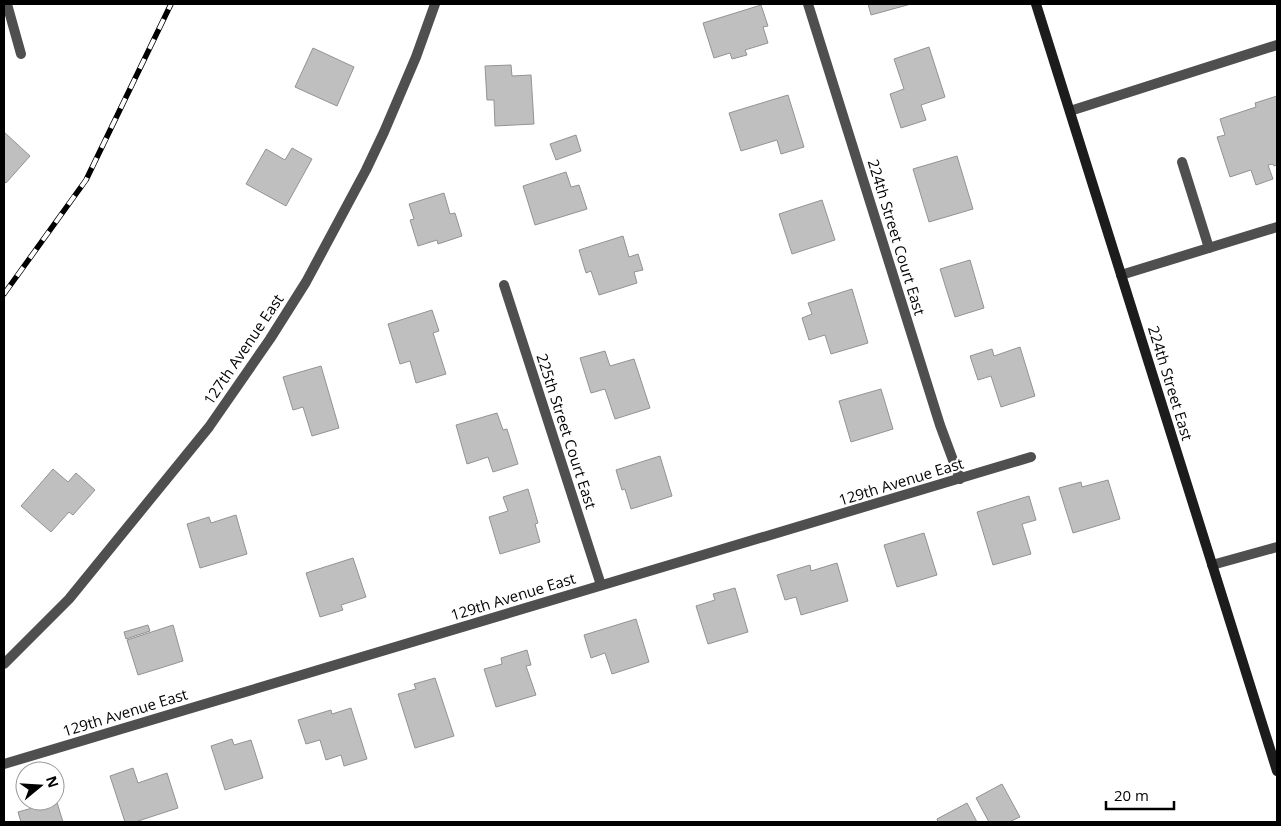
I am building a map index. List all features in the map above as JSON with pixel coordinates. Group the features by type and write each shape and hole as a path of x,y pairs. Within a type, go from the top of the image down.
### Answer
{"main road":[{"name":"224th Street East","path":"1036,4 1277,772"}],"street":[{"path":"7,4 21,54"},
{"name":"127th Avenue East","path":"4,664 69,599 209,427 270,339 306,282 366,170 416,57 435,4"},
{"name":"224th Street Court East","path":"808,4 940,425 960,479"},
{"path":"1070,111 1277,45"},
{"path":"1182,162 1209,248"},
{"path":"1121,275 1277,228"},
{"name":"225th Street Court East","path":"504,285 601,585"},
{"name":"129th Avenue East","path":"4,764 1031,457"},
{"path":"1212,565 1277,547"}],"building":[{"path":"868,4 911,4 871,15"},
{"path":"761,5 768,26 763,27 768,43 745,50 747,55 732,59 730,53 714,58 703,23"},
{"path":"929,47 945,97 921,105 926,120 901,128 890,94 904,89 894,59"},
{"path":"313,48 354,67 337,106 295,87"},
{"path":"511,65 512,76 531,75 534,124 495,126 494,100 487,100 485,66"},
{"path":"788,95 804,147 781,154 777,140 741,151 729,113"},
{"path":"1277,96 1277,165 1268,165 1273,179 1256,185 1251,170 1230,177 1217,137 1225,135 1220,119 1256,107 1255,103"},
{"path":"4,132 30,156 6,183 4,181"},
{"path":"576,135 581,151 556,160 550,144"},
{"path":"292,148 312,159 286,206 246,184 266,149 285,160"},
{"path":"957,156 973,209 929,222 913,169"},
{"path":"566,172 571,187 579,185 587,209 535,225 523,186"},
{"path":"444,193 450,214 455,213 462,236 438,244 437,240 418,246 410,220 414,219 409,204"},
{"path":"822,200 835,240 792,254 779,214"},
{"path":"623,236 629,257 638,254 643,270 634,272 637,283 599,295 591,271 586,273 579,250"},
{"path":"970,260 984,308 955,317 940,269"},
{"path":"852,289 868,343 831,354 825,335 809,340 802,318 812,314 808,303"},
{"path":"432,310 439,331 433,333 446,374 416,383 410,361 400,364 388,324"},
{"path":"1020,347 1035,396 1001,407 991,376 978,380 970,356 992,349 994,356"},
{"path":"605,351 610,366 634,359 650,408 615,419 605,389 591,393 580,358"},
{"path":"321,366 339,428 312,436 303,407 293,410 283,377"},
{"path":"881,389 893,429 851,442 839,401"},
{"path":"497,413 503,430 507,429 518,464 493,472 488,457 467,464 456,425"},
{"path":"660,456 672,496 631,509 625,489 622,490 616,470"},
{"path":"53,469 68,482 76,473 95,490 73,515 69,512 51,532 21,506"},
{"path":"1108,480 1120,519 1073,533 1059,488 1081,482 1082,487"},
{"path":"528,489 538,523 535,524 540,542 500,554 489,517 508,511 503,497"},
{"path":"1029,496 1036,520 1022,524 1031,554 993,565 977,512"},
{"path":"236,515 247,554 200,568 187,524 209,517 211,523"},
{"path":"924,533 937,575 897,587 884,545"},
{"path":"353,558 366,597 341,605 343,610 320,617 306,573"},
{"path":"837,563 848,601 801,615 796,597 785,600 777,575 810,565 811,571"},
{"path":"735,588 748,632 708,644 696,606 715,600 713,594"},
{"path":"636,619 649,662 612,674 605,653 591,658 584,635"},
{"path":"148,625 150,631 126,639 124,632"},
{"path":"173,625 183,661 138,675 127,640"},
{"path":"527,650 531,665 526,666 536,695 496,707 484,669 502,664 501,658"},
{"path":"435,678 454,736 415,748 398,694 416,689 414,684"},
{"path":"351,708 367,759 344,766 341,755 326,760 320,740 306,744 298,720 331,710 332,714"},
{"path":"232,739 234,745 251,740 263,778 225,790 211,746"},
{"path":"133,768 138,783 167,773 178,808 135,822 125,822 110,776"},
{"path":"1002,784 1020,817 1009,822 989,822 976,798"},
{"path":"967,803 977,822 938,822 937,819"},
{"path":"60,811 63,822 21,822 18,812"}],"railway":[{"path":"4,294 86,180 171,4"}]}
